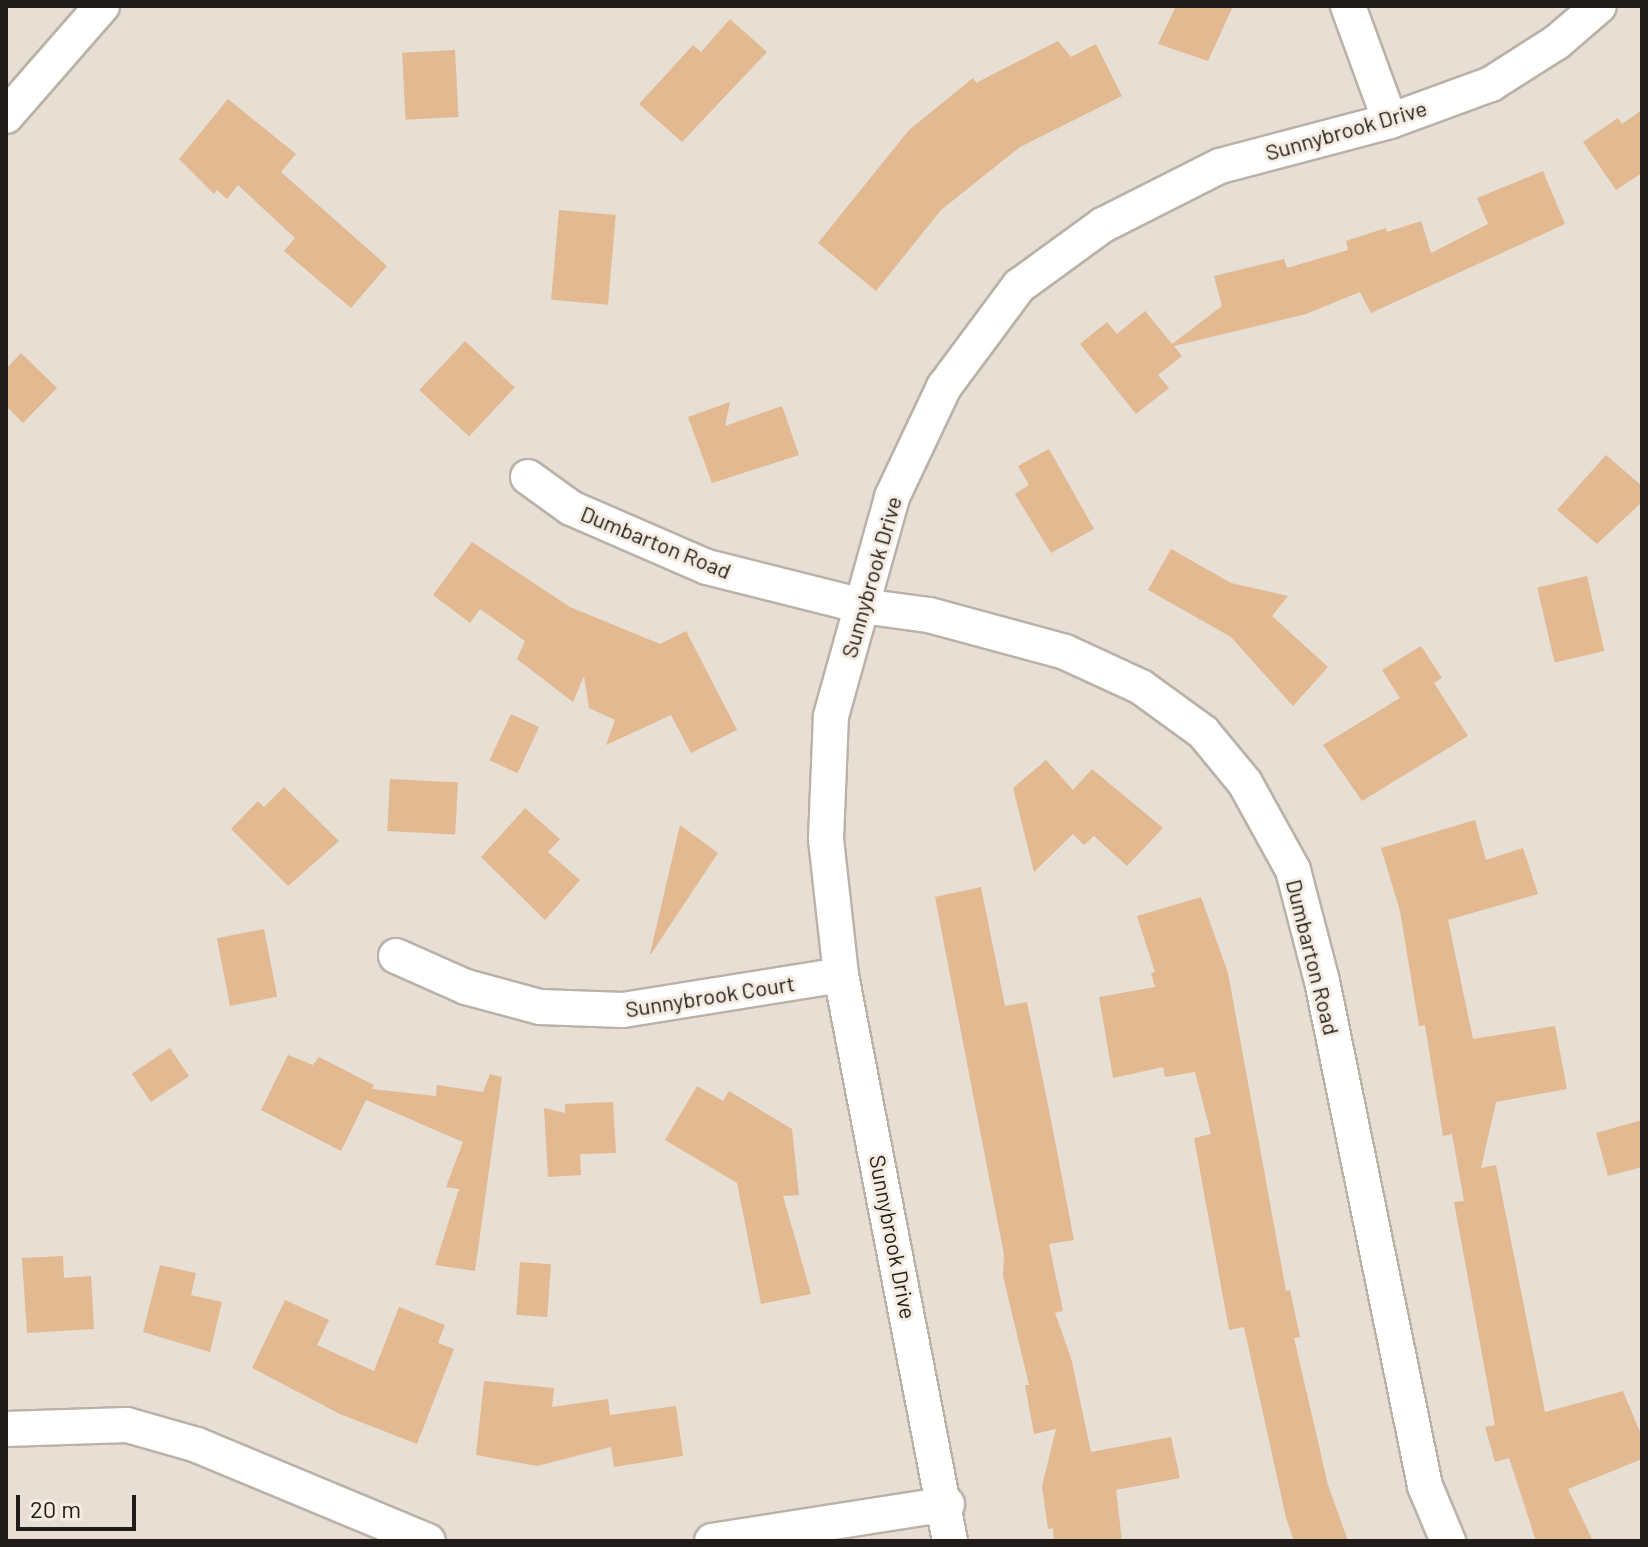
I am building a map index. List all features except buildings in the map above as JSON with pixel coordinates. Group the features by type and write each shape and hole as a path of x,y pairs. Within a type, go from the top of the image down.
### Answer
{"street":[{"path":"6,116 102,6"},
{"path":"1348,6 1390,121"},
{"name":"Sunnybrook Drive","path":"950,1541 947,1504 841,975 826,839 831,716 892,497 944,387 1019,286 1103,225 1220,166 1390,121 1491,84 1557,42 1599,6"},
{"name":"Dumbarton Road","path":"528,477 571,508 707,567 862,606 929,615 1065,652 1141,687 1203,732 1245,783 1293,870 1319,967 1425,1486 1448,1541"},
{"name":"Sunnybrook Court","path":"396,956 466,987 540,1007 623,1010 841,975"},
{"path":"6,1429 127,1425 197,1445 428,1541"},
{"path":"712,1541 947,1504"}]}
